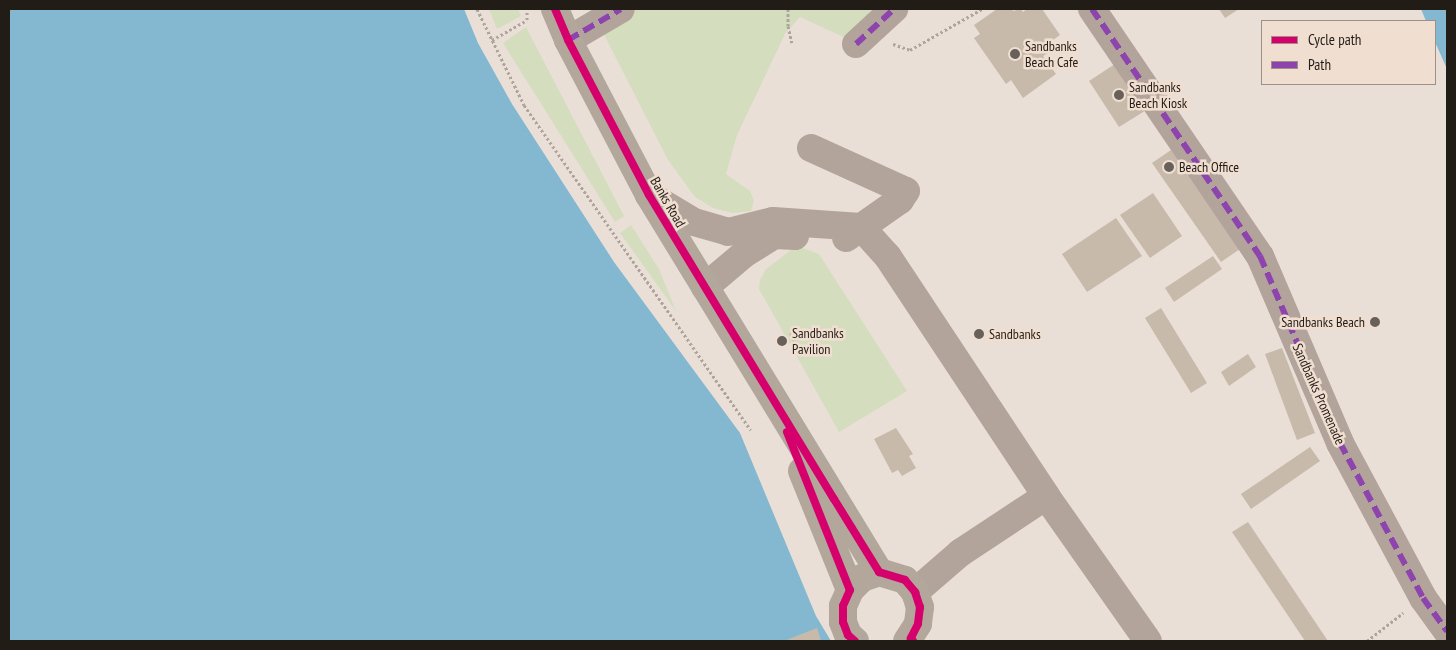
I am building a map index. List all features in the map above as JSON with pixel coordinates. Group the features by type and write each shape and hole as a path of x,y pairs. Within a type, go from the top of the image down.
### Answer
{"main road":[{"name":"Banks Road","path":"555,9 568,40 648,195 879,572"},
{"name":"Banks Road","path":"774,399 850,590"},
{"path":"855,641 848,635 843,622 843,606 850,590 862,578 879,572 904,580 915,592 920,607 918,624 910,640"}],"street":[{"path":"568,40 621,9"},
{"path":"861,38 894,9"},
{"name":"Sandbanks Promenade","path":"1092,9 1260,256 1340,443 1423,598 1447,631"},
{"path":"705,287 744,254 774,235 801,236 826,245 842,241 900,200 906,191 811,148"},
{"path":"648,195 694,222 728,232 773,221 861,227 888,256 1046,496 1148,641"},
{"path":"915,592 960,553 1046,496"}],"path":[{"path":"477,9 524,105 751,430"},
{"path":"492,40 527,20 527,9"},
{"path":"788,9 788,26 792,42"},
{"path":"861,38 910,50 982,9"},
{"path":"1366,641 1423,598"}],"green space":[{"path":"489,9 518,9 521,16 497,29"},
{"path":"591,9 877,9 850,40 800,17 785,34 737,135 726,174 750,191 754,201 751,211 732,213 713,208 695,197 668,160"},
{"path":"526,27 624,216 615,222 503,43"},
{"path":"631,225 659,269 676,311 620,233"},
{"path":"800,247 819,254 907,391 839,432 759,289 760,280 766,269 791,250"}],"water":[{"path":"9,9 464,9 478,43 512,104 614,262 740,433 816,616 831,641 9,641"},
{"path":"1421,9 1447,9 1447,69 1436,44 1436,20 1426,20"}],"building":[{"name":"Sandbanks Beach Cafe","path":"997,9 1012,9 1013,11 1021,9 1023,12 1027,9 1042,9 1060,35 1043,47 1048,53 1043,56 1056,74 1023,98 1011,80 1006,84 974,38 980,34 974,25"},
{"path":"1219,9 1239,9 1225,18"},
{"name":"Sandbanks Beach Kiosk","path":"1118,62 1148,109 1119,127 1089,81"},
{"path":"1171,150 1240,249 1221,262 1152,163"},
{"path":"1153,193 1182,236 1150,258 1120,215"},
{"path":"1116,218 1142,256 1087,292 1062,254"},
{"path":"1213,256 1222,269 1174,302 1165,288"},
{"path":"1161,308 1207,383 1191,393 1145,318"},
{"path":"799,328 803,337 793,342 789,334"},
{"path":"1282,348 1315,433 1297,440 1265,354"},
{"path":"1248,354 1256,367 1229,386 1221,372"},
{"path":"896,428 913,454 909,456 916,468 902,476 898,470 892,473 874,439"},
{"path":"1310,447 1320,461 1251,509 1241,494"},
{"path":"1248,522 1328,641 1305,641 1232,532"},
{"path":"817,628 821,641 784,641"}],"marked path":[{"path":"568,40 621,9"},
{"path":"856,44 894,9"},
{"path":"1092,9 1260,256 1340,443 1423,598 1447,631"}],"cycle path":[{"path":"555,9 568,40 649,195 879,572 905,580 915,592 920,607 918,624 911,638 913,641"},
{"path":"787,432 850,590 843,606 843,622 848,635 855,641"}],"place":[{"name":"Sandbanks Beach Cafe","path":"1015,54"},
{"name":"Sandbanks Beach Kiosk","path":"1119,95"},
{"name":"Beach Office","path":"1169,167"},
{"name":"Sandbanks Beach","path":"1375,322"},
{"name":"Sandbanks","path":"979,334"},
{"name":"Sandbanks Pavilion","path":"782,341"}]}
